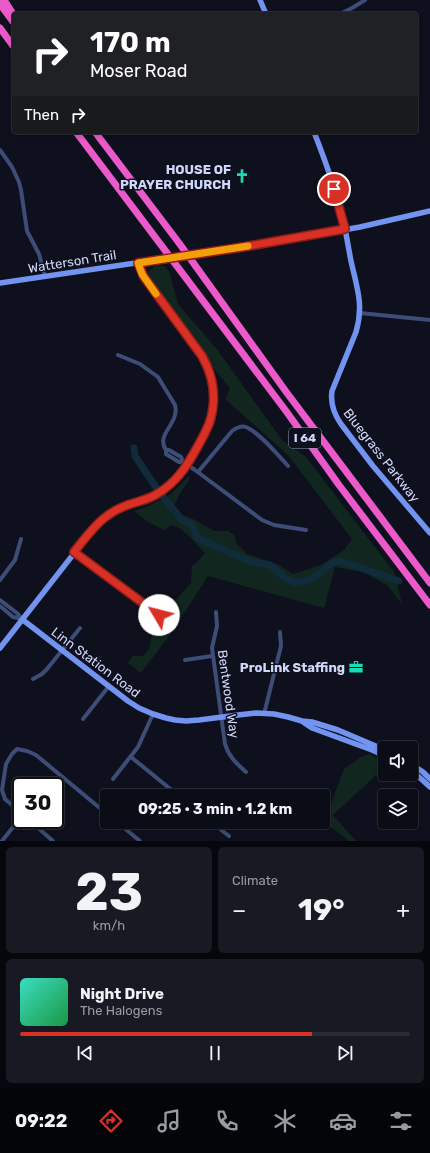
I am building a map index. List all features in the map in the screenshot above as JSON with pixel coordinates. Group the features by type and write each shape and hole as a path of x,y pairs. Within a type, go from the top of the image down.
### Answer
{"highway":[{"path":"4,0 12,13"},
{"path":"0,4 12,20"},
{"path":"0,28 12,45"},
{"name":"I 64","path":"78,134 430,605"},
{"name":"I 64","path":"97,134 179,243 287,393 430,583"}],"street":[{"path":"260,0 265,12"},
{"path":"344,12 365,0"},
{"name":"Bluegrass Parkway","path":"315,134 330,176 342,217 360,296 360,313 356,332 332,391 332,407 336,417 364,454 430,533"},
{"path":"0,150 12,167 22,190 27,231 40,254 45,276"},
{"name":"Watterson Trail","path":"0,283 250,246 345,229 430,211"},
{"path":"0,648 97,524 105,517 122,507 157,495 175,479 209,425 214,397 208,367 202,356 144,277 138,263"},
{"path":"360,313 430,320"},
{"path":"118,355 140,364 158,377 175,405 176,410 174,421 163,439 163,445 166,450 169,450 181,457 185,464 262,520 274,525 306,530"},
{"path":"198,472 232,431 243,426 261,438 288,466"},
{"path":"0,580 15,560 20,539"},
{"path":"74,552 159,615"},
{"name":"Linn Station Road","path":"0,600 17,613 22,620"},
{"name":"Linn Station Road","path":"0,606 14,617 22,620 133,704 153,714 166,718 186,721 249,714 288,717 312,722 338,730 378,747"},
{"name":"Bentwood Way","path":"216,612 217,626 212,645 212,656 227,750 234,761 246,772"},
{"path":"33,679 45,672 80,628"},
{"path":"264,714 282,646 280,632"},
{"path":"185,660 212,656"},
{"path":"83,719 109,686"},
{"path":"113,779 131,757 142,740 153,714"},
{"name":"Linn Station Road","path":"302,721 312,728 378,753"},
{"path":"12,805 5,799 2,790 6,764 12,754 17,750 27,751 36,755 62,777"},
{"path":"131,757 170,789"},
{"path":"418,769 430,779"},
{"path":"418,776 430,787"},
{"path":"64,778 100,808"},
{"path":"2,841 12,828"},
{"path":"39,829 53,841"},
{"path":"125,829 140,841"},
{"path":"220,829 229,836"}],"green space":[{"path":"156,265 165,266 170,273 178,304 216,348 282,440 306,457 394,572 402,604 388,586 363,572 335,567 324,608 208,576 172,632 141,673 128,663 132,656 143,656 149,649 152,634 170,617 174,602 191,583 192,566 205,553 190,537 177,527 172,525 164,530 148,522 134,511 149,506 171,494 189,476 189,480 174,505 181,514 214,531 228,531 234,535 237,544 247,554 277,564 293,574 321,565 344,550 352,539 288,455 225,399 230,388 210,364 150,279 148,272"},
{"path":"370,754 378,759 378,773 333,815 356,841 349,841 330,826 330,806 344,769 361,757"}],"waterway":[{"path":"134,448 135,456 157,489"},
{"path":"162,495 182,520 192,525 197,538 252,562 270,565 286,579 297,583 312,579 332,563 340,561 399,581"}],"slow traffic":[{"path":"156,294 142,274 138,263 248,246"}],"place":[{"name":"HOUSE OF PRAYER CHURCH","path":"242,176"},
{"name":"ProLink Staffing","path":"356,667"}],"route":[{"path":"159,615 74,552 97,524 105,517 122,507 157,495 182,472 188,465 209,425 212,413 214,397 208,367 202,356 144,277 138,263 271,243 345,229 334,189"}]}
